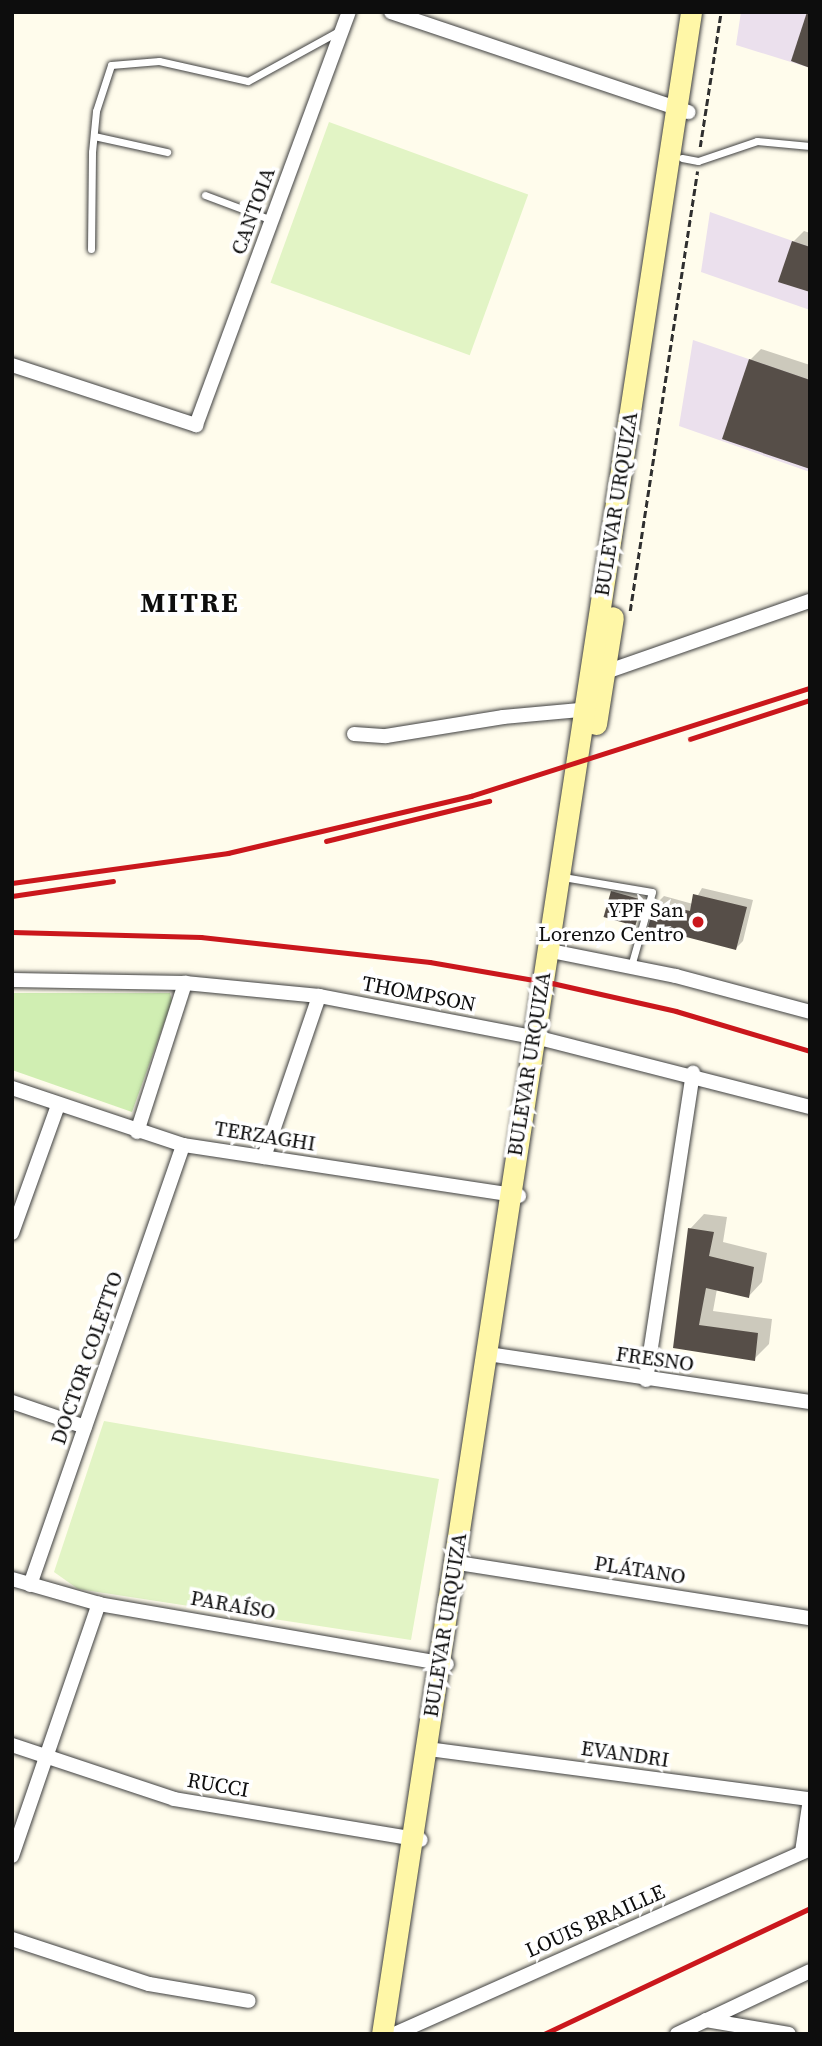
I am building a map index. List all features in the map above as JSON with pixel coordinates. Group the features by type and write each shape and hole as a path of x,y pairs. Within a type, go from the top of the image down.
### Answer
{"main road":[{"name":"BULEVAR URQUIZA","path":"597,675 690,160 683,110 691,12"},
{"name":"BULEVAR URQUIZA","path":"552,950 569,878 597,675 683,110 704,12"},
{"name":"BULEVAR URQUIZA","path":"392,2033 417,1840 514,1195 592,709"},
{"name":"BULEVAR URQUIZA","path":"417,1840 436,1750 444,1663 464,1564 495,1355 514,1195"}],"street":[{"name":"CANTOIA","path":"12,365 196,425 349,12"},
{"path":"391,12 683,110"},
{"path":"597,675 810,601"},
{"path":"354,734 386,736 503,717 592,709"},
{"path":"552,950 631,966 810,1012"},
{"name":"THOMPSON","path":"12,980 185,983 319,996 538,1038 693,1073 810,1107"},
{"path":"137,1132 185,983"},
{"path":"264,1157 319,996"},
{"path":"646,1380 693,1073"},
{"name":"TERZAGHI","path":"12,1088 137,1132 183,1145 514,1195"},
{"path":"12,1233 58,1105"},
{"name":"DOCTOR COLETTO","path":"30,1585 183,1145"},
{"name":"FRESNO","path":"495,1355 646,1380 810,1402"},
{"path":"12,1402 85,1427"},
{"name":"PLÁTANO","path":"464,1564 810,1618"},
{"name":"PARAÍSO","path":"12,1579 99,1604 444,1663"},
{"path":"12,1856 99,1604"},
{"name":"RUCCI","path":"12,1745 174,1799 417,1840"},
{"name":"EVANDRI","path":"436,1750 810,1799"},
{"path":"806,1850 810,1799"},
{"name":"LOUIS BRAILLE","path":"392,2033 806,1850"},
{"path":"12,1939 149,1984 249,2001"},
{"path":"677,2034 810,1970"},
{"path":"706,2020 789,2034"}],"lane":[{"path":"91,249 96,111 111,65 159,61 248,81 343,29"},
{"path":"94,136 167,152"},
{"path":"690,160 757,141 810,146"},
{"path":"205,195 273,220"},
{"path":"569,878 652,892 631,966"}],"path":[{"path":"629,613 690,160 721,12"}],"shaded area":[{"path":"741,12 810,12 810,68 736,45"},
{"path":"710,212 810,247 810,310 701,272"},
{"path":"693,340 810,380 810,472 679,426"}],"green space":[{"path":"329,122 528,195 470,355 271,283"},
{"path":"12,993 170,993 172,1001 132,1112 12,1070"},
{"path":"104,1421 439,1479 411,1640 78,1589 54,1572"}],"building":[{"path":"807,12 810,12 810,68 791,61"},
{"path":"792,241 810,247 810,292 778,282"},
{"path":"749,359 810,380 810,469 722,439"},
{"path":"611,891 643,900 635,926 604,917"},
{"path":"693,894 747,907 736,950 648,927 655,903 690,911"},
{"path":"688,1228 714,1232 709,1256 754,1267 749,1298 706,1288 699,1325 758,1333 755,1361 673,1348"}],"railway":[{"path":"12,883 228,853 471,796 810,688"},
{"path":"690,739 810,700"},
{"path":"326,841 489,801"},
{"path":"12,896 113,881"},
{"path":"12,932 201,937 430,962 552,983 676,1011 810,1051"},
{"path":"544,2034 810,1908"}],"place":[{"name":"YPF San Lorenzo Centro","path":"698,922"}],"district":[{"name":"MITRE","path":"190,602"}]}
